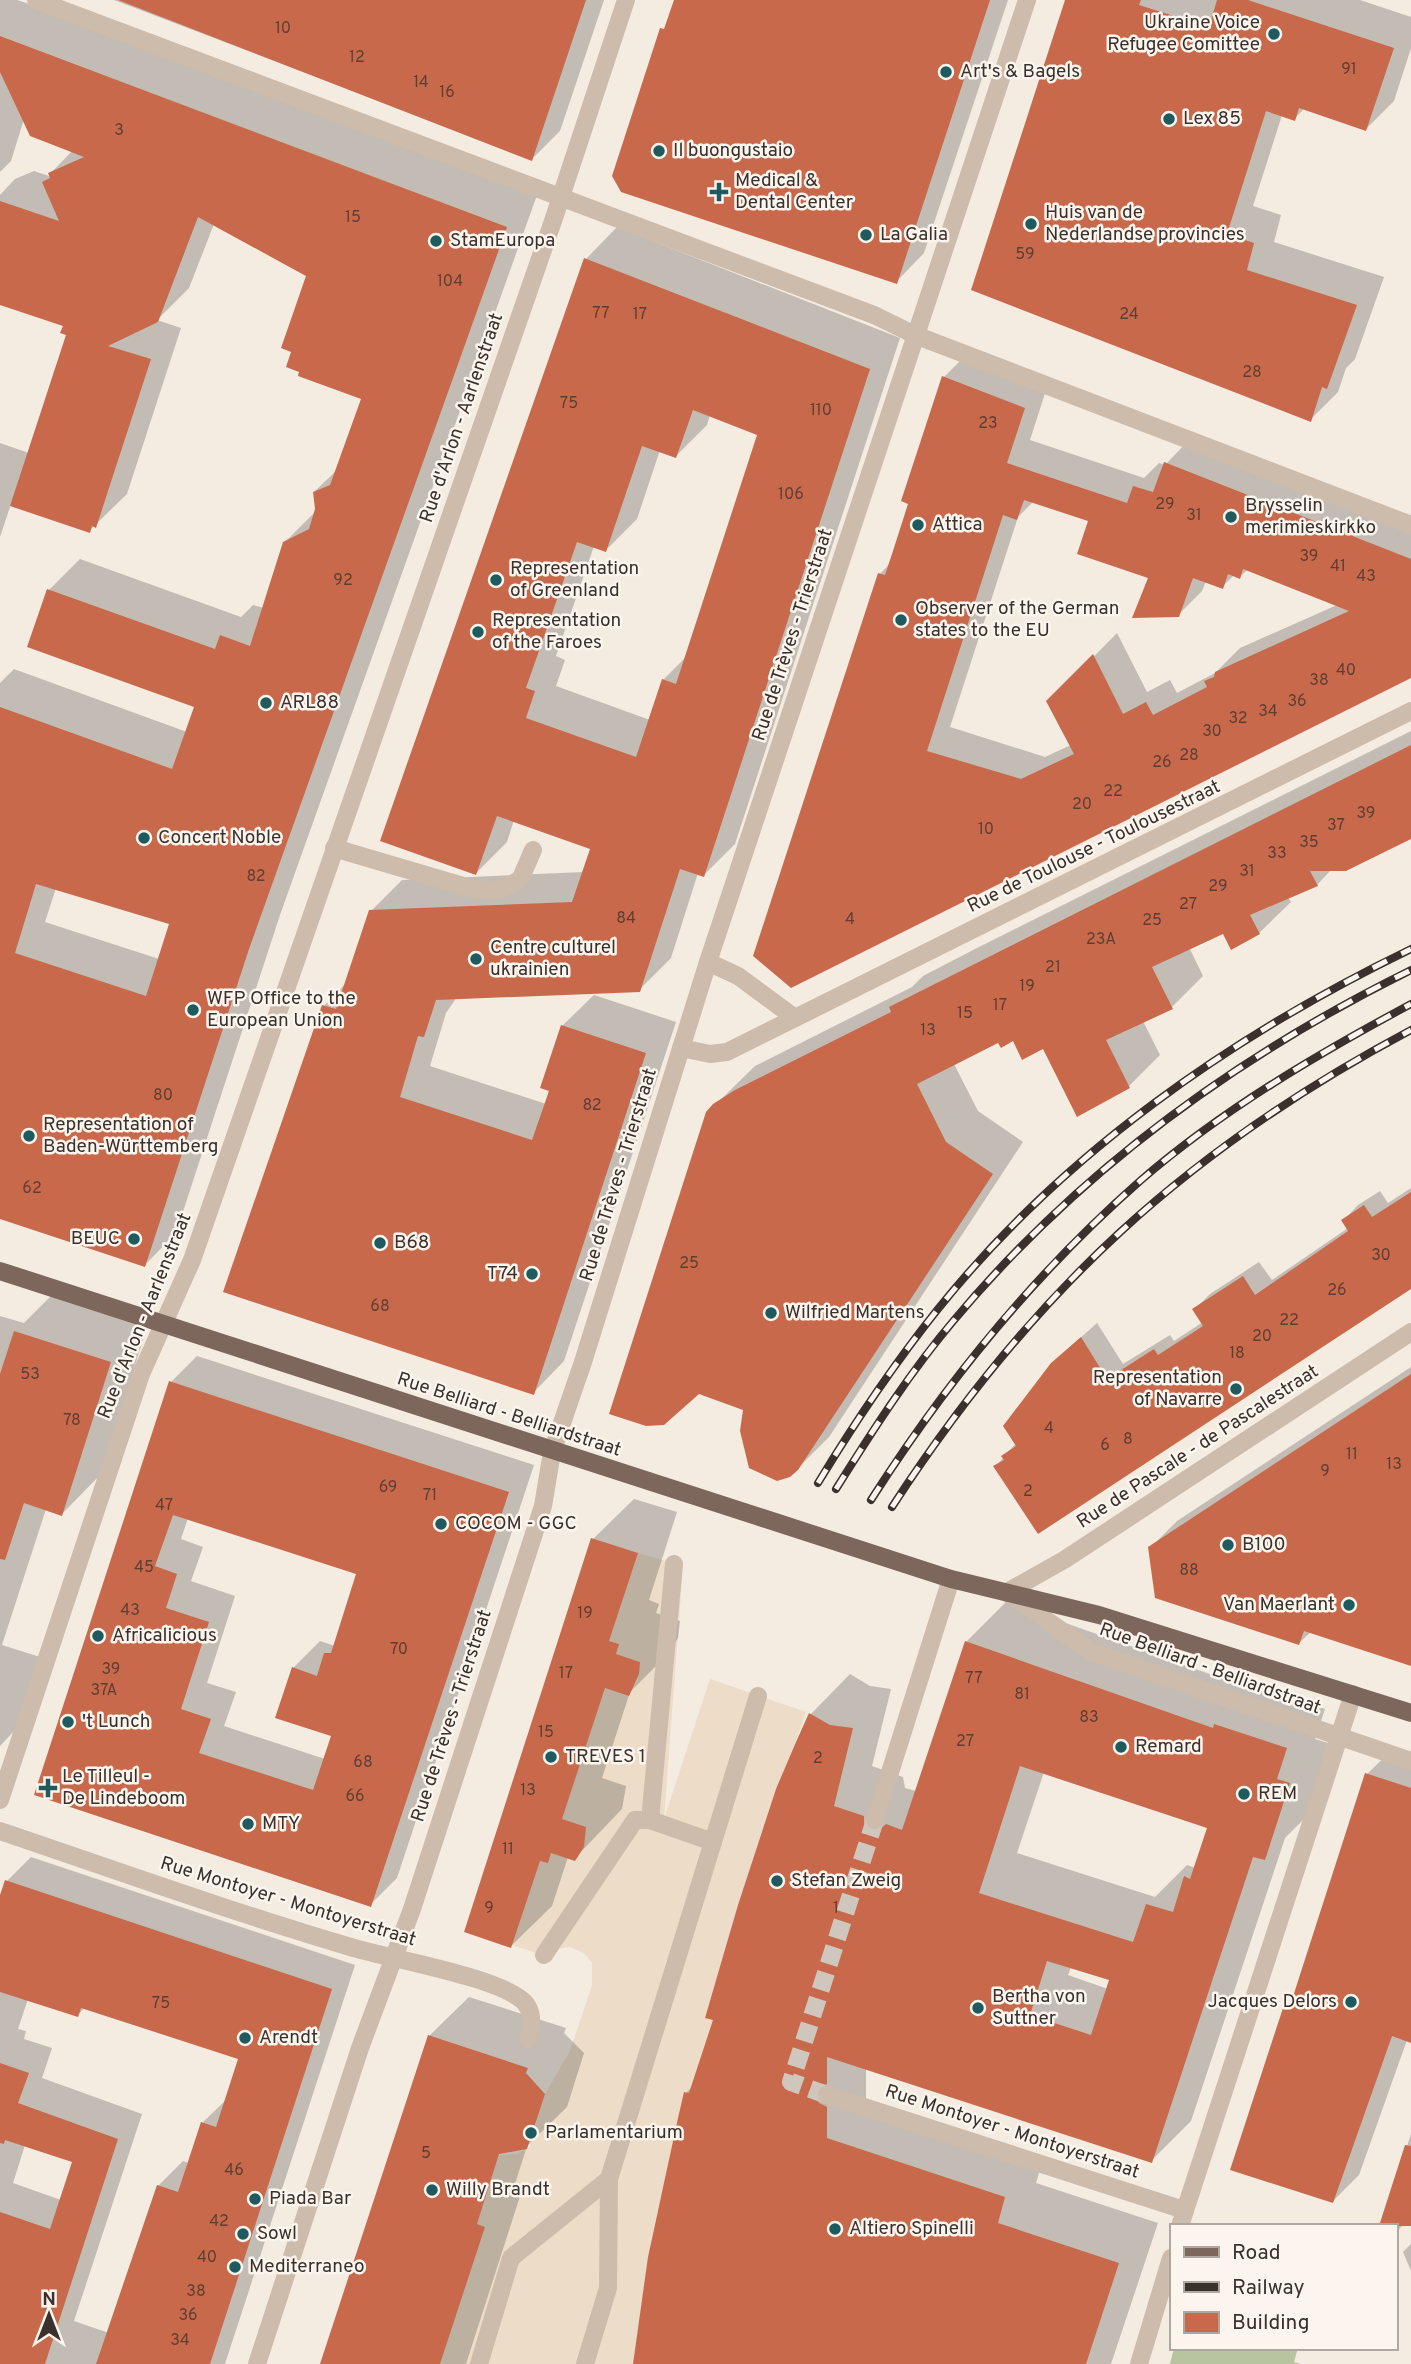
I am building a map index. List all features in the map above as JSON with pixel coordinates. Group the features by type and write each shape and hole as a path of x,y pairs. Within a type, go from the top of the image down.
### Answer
{"main road":[{"name":"Rue Belliard - Belliardstraat","path":"0,1271 551,1452 951,1578 1099,1615 1411,1713"}],"street":[{"path":"36,0 874,315 915,335 1411,525"},
{"name":"Rue d'Arlon - Aarlenstraat","path":"0,1800 141,1374 192,1261 561,198 626,0"},
{"name":"Rue de Trèves - Trierstraat","path":"257,2364 360,2048 412,1909 543,1506 551,1452 583,1362 708,962 1027,0"},
{"name":"Rue de Toulouse - Toulousestraat","path":"681,1048 710,1054 727,1052 1411,712"},
{"path":"334,848 473,889 499,890 520,880 533,850"},
{"path":"708,962 738,976 795,1018"},
{"name":"Rue de Pascale - de Pascalestraat","path":"1007,1592 1064,1560 1411,1332"},
{"path":"650,1820 674,1564"},
{"path":"875,1820 951,1578"},
{"name":"Rue Belliard - Belliardstraat","path":"1007,1592 1092,1652 1411,1761"},
{"path":"1182,2218 1353,1694"},
{"path":"585,2364 608,2288 609,2179 758,1696"},
{"path":"544,1955 635,1820 650,1820 713,1842"},
{"name":"Rue Montoyer - Montoyerstraat","path":"0,1831 393,1958 501,1988 523,2000 530,2012 532,2026 528,2039"},
{"name":"Rue Montoyer - Montoyerstraat","path":"827,2095 1182,2218"},
{"path":"479,2364 511,2258 609,2179"},
{"path":"1139,2364 1170,2261"}],"green space":[{"path":"1174,2350 1297,2350 1294,2362 1300,2364 1170,2364"}],"shaded area":[{"path":"638,1553 683,1566 664,1819 710,1679 806,1712 783,1778 776,1789 705,2017 827,2057 827,2138 685,2092 652,2236 633,2364 440,2364 485,2227 477,2224 499,2155 517,2154 529,2148 544,2096 570,2051 592,1985 592,1963 584,1953 570,1947 555,1949 549,1957 512,1945 540,1861 548,1863 551,1853 574,1860 584,1847 585,1827 562,1819 605,1688 628,1695 638,1680 639,1661 616,1654 619,1644 609,1641"}],"building":[{"path":"118,0 586,0 532,161"},
{"path":"674,0 990,0 897,284 621,192 612,176 660,28 664,29"},
{"path":"1065,0 1141,0 1139,5 1209,27 1217,0 1248,0 1394,48 1366,131 1299,108 1295,121 1266,111 1227,234 1254,243 1247,270 1357,305 1327,389 1322,387 1311,422 971,290"},
{"path":"0,36 507,227 249,949 145,1267 0,1219 0,707 172,769 194,707 27,647 47,589 215,649 220,635 250,646 283,542 309,529 315,509 313,492 330,485 361,399 298,376 299,372 286,367 291,352 281,348 306,276 198,217 158,322 108,346 151,359 96,528 92,526 90,533 10,506 66,335 60,333 63,326 0,305 0,201 59,221 42,182 50,178 48,173 84,157 30,136 0,72","holes":["36,884 169,924 146,996 15,953"]},
{"path":"584,258 870,369 704,877 680,869 640,992 436,1000 424,1037 418,1036 400,1097 532,1140 549,1091 540,1088 561,1025 646,1053 534,1395 223,1292 322,1005 336,1009 369,910 572,902 590,849 497,816 476,875 380,841","holes":["693,410 757,435 676,684 662,679 636,757 526,718 535,691 526,688 577,542 606,552 642,446 676,458"]},
{"path":"942,376 1025,408 1007,463 1127,503 1133,486 1153,492 1164,462 1411,559 1411,678 791,988 753,956 878,573 885,575 893,551 908,504 901,501","holes":["1024,500 1088,521 1077,554 1148,578 1132,618 1179,617 1193,578 1223,589 1228,574 1240,579 1243,569 1349,611 1215,672 1214,677 1204,681 1207,687 1153,715 1146,702 1123,714 1093,654 1046,701 1074,754 1021,779 927,751 1003,515 1017,520"]},
{"name":"Wilfried Martens","path":"1411,745 1411,839 1346,871 1310,871 1318,886 1250,915 1260,934 1231,950 1223,934 1152,967 1173,1009 1106,1040 1130,1088 1077,1117 1043,1049 1022,1060 1013,1041 1001,1048 998,1043 917,1084 946,1142 993,1174 798,1470 790,1477 777,1481 749,1468 740,1431 743,1410 699,1394 664,1425 646,1426 609,1414 706,1112 713,1104 735,1090 891,1012 889,1007"},
{"path":"1411,1192 1411,1289 1038,1534 993,1466 1004,1460 1001,1456 1016,1446 1003,1426 1051,1363 1081,1337 1107,1379 1154,1349 1158,1355 1203,1326 1192,1309 1243,1276 1255,1295 1348,1231 1341,1220 1364,1205 1372,1217"},
{"path":"14,1331 111,1362 62,1516 24,1503 5,1560 0,1559 0,1374"},
{"path":"1411,1374 1411,1666 1304,1631 1299,1645 1155,1598 1148,1547"},
{"path":"169,1381 509,1492 371,1907 34,1795","holes":["173,1515 356,1574 331,1653 324,1653 317,1676 292,1667 275,1718 331,1736 313,1790 199,1753 211,1719 181,1709 209,1622 166,1608 177,1574 155,1566"]},
{"name":"TREVES 1","path":"591,1538 638,1553 609,1641 619,1644 616,1654 640,1662 639,1674 629,1696 605,1688 562,1819 586,1827 584,1847 575,1861 551,1853 548,1863 540,1861 511,1948 464,1932"},
{"path":"965,1641 1213,1728 1214,1724 1287,1748 1277,1779 1290,1783 1265,1860 1253,1857 1152,2163 827,2057 827,2084 819,2087 816,2097 819,2103 827,2107 827,2138 1005,2197 998,2223 1119,2263 1086,2364 633,2364 648,2257 684,2092 689,2093 713,2020 705,2018 776,1789 809,1713 830,1725 853,1728 834,1806 864,1816 864,1823 871,1831 878,1831 886,1824 902,1830","holes":["1020,1766 1207,1828 1190,1879 1184,1876 1173,1912 1146,1904 1133,1942 979,1893","1047,1961 1109,1980 1091,2035 1030,2015"]},
{"name":"Jacques Delors","path":"1365,1773 1411,1788 1411,2043 1392,2036 1333,2203 1230,2170 1283,2008 1289,2009"},
{"path":"5,1880 332,1989 210,2364 96,2364 157,2185 178,2192 201,2122 216,2127 238,2059 81,2008 78,2017 0,1992 0,1895"},
{"name":"Willy Brandt","path":"428,2035 528,2068 526,2073 545,2094 527,2149 499,2154 477,2224 485,2227 440,2364 320,2364"},
{"path":"0,2063 29,2073 18,2103 118,2139 45,2364 0,2364 0,2212 50,2229 72,2162 5,2140 4,2144 0,2143"},
{"path":"1405,2145 1411,2146 1411,2226 1380,2224"}],"tunnel":[{"path":"827,2095 791,2082 875,1820"}],"railway":[{"path":"818,1483 875,1394 938,1309 987,1252 1040,1199 1096,1149 1216,1060 1280,1020 1411,949"},
{"path":"836,1489 892,1402 938,1339 1003,1265 1108,1166 1223,1079 1284,1040 1411,970"},
{"path":"871,1500 930,1413 994,1331 1064,1253 1140,1181 1237,1107 1340,1043 1411,1004"},
{"path":"892,1507 945,1430 1000,1359 1058,1294 1119,1233 1184,1177 1254,1125 1330,1076 1411,1030"}],"place":[{"name":"Ukraine Voice Refugee Comittee","path":"1274,34"},
{"name":"Art's & Bagels","path":"946,72"},
{"name":"Lex 85","path":"1169,119"},
{"name":"Il buongustaio","path":"659,151"},
{"name":"Medical & Dental Center","path":"719,192"},
{"name":"Huis van de Nederlandse provincies","path":"1031,224"},
{"name":"La Galia","path":"866,235"},
{"name":"StamEuropa","path":"436,241"},
{"name":"Brysselin merimieskirkko","path":"1231,517"},
{"name":"Attica","path":"918,525"},
{"name":"Representation of Greenland","path":"496,580"},
{"name":"Observer of the German states to the EU","path":"901,620"},
{"name":"Representation of the Faroes","path":"478,632"},
{"name":"ARL88","path":"266,703"},
{"name":"Concert Noble","path":"144,838"},
{"name":"Centre culturel ukrainien","path":"476,959"},
{"name":"WFP Office to the European Union","path":"193,1010"},
{"name":"Representation of Baden-Württemberg","path":"29,1136"},
{"name":"BEUC","path":"134,1239"},
{"name":"B68","path":"380,1243"},
{"name":"T74","path":"532,1274"},
{"name":"Wilfried Martens","path":"771,1313"},
{"name":"Representation of Navarre","path":"1236,1389"},
{"name":"COCOM - GGC","path":"441,1524"},
{"name":"B100","path":"1228,1545"},
{"name":"Van Maerlant","path":"1349,1605"},
{"name":"Africalicious","path":"98,1636"},
{"name":"'t Lunch","path":"68,1722"},
{"name":"Remard","path":"1121,1747"},
{"name":"TREVES 1","path":"551,1757"},
{"name":"Le Tilleul - De Lindeboom","path":"48,1788"},
{"name":"REM","path":"1244,1794"},
{"name":"MTY","path":"248,1824"},
{"name":"Stefan Zweig","path":"777,1881"},
{"name":"Jacques Delors","path":"1351,2002"},
{"name":"Bertha von Suttner","path":"978,2008"},
{"name":"Arendt","path":"245,2038"},
{"name":"Parlamentarium","path":"531,2133"},
{"name":"Willy Brandt","path":"432,2190"},
{"name":"Piada Bar","path":"255,2199"},
{"name":"Altiero Spinelli","path":"835,2229"},
{"name":"Sowl","path":"243,2234"},
{"name":"Mediterraneo","path":"235,2267"}]}
